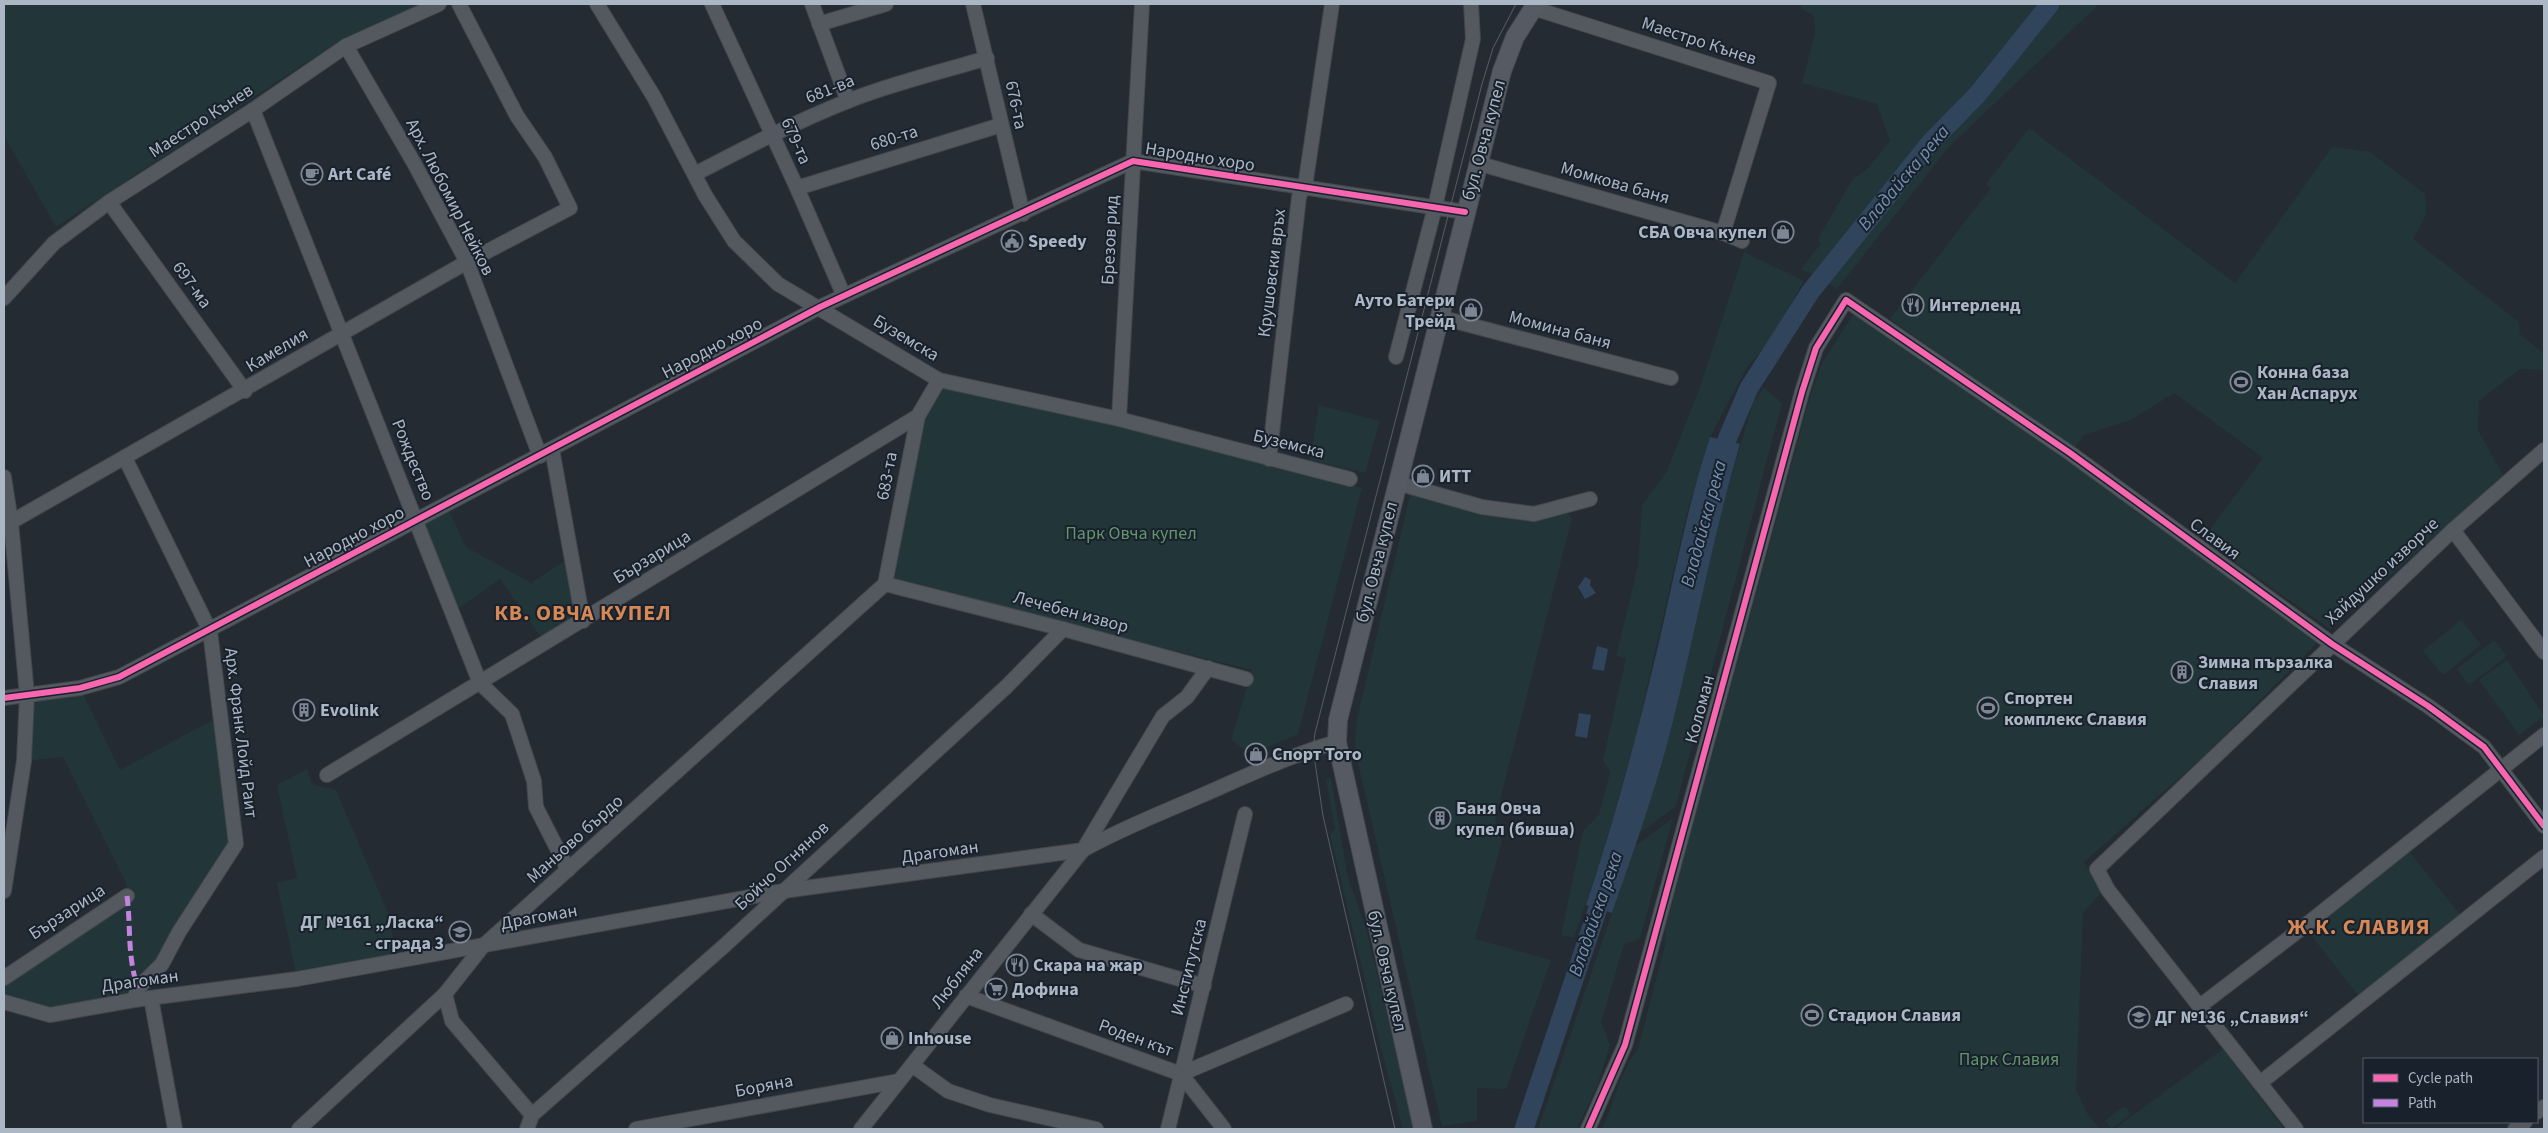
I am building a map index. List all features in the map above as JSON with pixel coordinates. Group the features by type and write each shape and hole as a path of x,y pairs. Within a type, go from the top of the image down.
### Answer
{"main road":[{"name":"бул. Овча купел","path":"1423,1129 1337,742 1338,720 1477,163 1502,71 1515,37 1534,6"}],"street":[{"name":"Маестро Кънев","path":"4,298 54,243 109,202 253,110 346,46 439,4"},
{"name":"Камелия","path":"7,523 245,391 341,333 467,262 570,208 545,157 517,116 459,4"},
{"name":"Буземска","path":"597,4 654,97 705,195 734,241 778,284 820,307 939,380 1119,419 1350,479"},
{"name":"679-та","path":"712,4 797,188 844,296"},
{"path":"812,4 848,101"},
{"path":"819,24 886,4"},
{"name":"676-та","path":"973,4 1023,214"},
{"name":"Брезов рид","path":"1119,419 1142,4"},
{"name":"Крушовски връх","path":"1269,458 1299,197 1306,180 1332,4"},
{"path":"1396,357 1436,207 1473,39 1471,4"},
{"name":"Маестро Кънев","path":"1534,6 1769,83 1723,233"},
{"name":"Арх. Любомир Нейков","path":"346,46 414,163 467,262 540,456"},
{"name":"681-ва","path":"695,174 772,134 848,101 893,85 987,58"},
{"name":"Рождество","path":"253,110 480,682 512,714 534,781 536,807 568,870"},
{"name":"680-та","path":"797,188 1001,125"},
{"name":"Народно хоро","path":"4,698 80,688 119,677 210,631 820,307 1023,214 1133,161 1465,212"},
{"name":"Момкова баня","path":"1477,163 1723,233 1742,241"},
{"name":"697-ма","path":"109,202 245,391"},
{"name":"Славия","path":"1846,300 2070,453 2332,644 2430,708 2484,747 2544,826"},
{"name":"Коломан","path":"1588,1129 1625,1045 1802,392 1816,348 1846,300"},
{"name":"Момина баня","path":"1439,317 1671,378"},
{"name":"683-та","path":"885,584 918,416 939,380"},
{"name":"Бързарица","path":"327,775 918,416"},
{"path":"552,449 583,621"},
{"name":"Хайдушко изворче","path":"2200,1006 2108,890 2097,870 2453,530 2544,450"},
{"name":"Арх. Франк Лойд Раит","path":"125,458 210,631 236,844 179,932 162,964 138,988 134,1000"},
{"path":"4,477 7,523 27,695 24,761 4,891"},
{"path":"1397,483 1482,507 1534,514 1590,499"},
{"path":"2453,530 2544,652"},
{"name":"Лечебен извор","path":"885,584 1063,629 1246,679"},
{"name":"Маньово бърдо","path":"299,1129 445,994 483,946 885,584"},
{"name":"Бойчо Огнянов","path":"527,1129 532,1115 783,891 1006,687 1063,629"},
{"name":"Любляна","path":"861,1129 1083,850 1163,716 1187,698 1208,668"},
{"path":"2296,1129 2200,1006 2302,928 2544,735"},
{"name":"Любляна","path":"1083,850 1113,834 1260,770 1306,751 1337,742"},
{"name":"Институтска","path":"1168,1129 1244,814"},
{"name":"Драгоман","path":"4,1002 50,1015 134,1000 296,979 783,891 1083,850"},
{"path":"2260,1082 2544,857"},
{"name":"Бързарица","path":"4,978 127,896"},
{"path":"1031,914 1078,950 1204,986"},
{"path":"445,994 452,1021 532,1115"},
{"name":"Роден кът","path":"966,996 1181,1074 1346,1004"},
{"path":"151,998 175,1129"},
{"path":"912,1065 948,1091 990,1105 1096,1129"},
{"path":"1181,1074 1224,1129"},
{"name":"Боряна","path":"636,1129 895,1086"},
{"name":"Боряна","path":"685,1129 895,1086"}],"green space":[{"path":"4,4 421,4 341,40 56,227 4,136"},
{"path":"1803,4 2043,4 1990,73 1925,141 1813,275 1801,269 1820,245 1818,239 1852,180 1867,169 1890,141 1877,104 1802,83 1815,33 1814,16 1800,8"},
{"path":"2057,4 2099,4 1948,148 1837,289 1827,282 1942,140 2013,60"},
{"name":"Конна база Хан Аспарух","path":"2029,128 2235,283 2332,147 2370,152 2425,194 2426,215 2413,239 2519,322 2520,334 2544,354 2544,370 2520,369 2479,401 2478,430 2503,475 2330,629 2203,539 2263,458 2174,393 2131,420 2084,435 2074,449 1890,319 1991,188 1986,184"},
{"path":"1744,252 1804,281 1771,341 1747,367 1710,437 1687,513 1636,735 1603,853 1574,938 1561,935 1583,831 1599,815 1610,772 1603,760 1626,658 1616,656 1638,566 1642,505 1667,471 1700,387"},
{"name":"Спортен комплекс Славия","path":"1854,313 2063,455 2317,643 2204,756 2084,862 2101,893 2083,913 2076,1090 2087,1113 2100,1129 1602,1129 1626,1067 1638,1049 1665,945 1666,924 1810,397 1822,363"},
{"name":"Парк Овча купел","path":"940,387 1121,424 1362,488 1298,734 1251,754 1231,740 1252,670 890,580 923,418"},
{"path":"1764,387 1782,403 1676,806 1640,833 1673,721 1721,510 1753,403"},
{"path":"1319,405 1380,421 1365,473 1310,460"},
{"path":"1411,491 1482,511 1564,510 1572,518 1495,820 1502,841 1475,939 1551,960 1506,1089 1477,1088 1477,1121 1442,1126 1355,750 1356,723"},
{"path":"449,511 466,547 531,583 566,560 578,623 545,643 500,579 459,608 424,524"},
{"path":"2461,620 2481,645 2443,675 2423,651"},
{"path":"2494,640 2507,656 2469,685 2457,669"},
{"path":"2507,660 2544,716 2519,735 2479,680"},
{"path":"80,688 120,770 220,716 236,844 134,1000 50,1015 4,1002 4,978 127,896 126,883 63,757 24,761 27,695"},
{"path":"307,769 312,784 336,790 388,913 397,960 297,979 277,883 297,878 277,785"},
{"path":"1331,778 1348,878 1366,928 1415,1129 1403,1129 1381,1048 1330,834 1335,829 1326,779"},
{"path":"1673,818 1640,938 1624,945 1601,1022 1610,1045 1597,1086 1577,1129 1538,1129 1635,846"},
{"path":"2407,849 2462,917 2361,999 2307,930"},
{"path":"2223,1049 2284,1129 2114,1129"},
{"path":"2125,1106 2131,1114 2111,1129 2105,1120"}],"water":[{"path":"1710,437 1740,444 1721,513 1667,745 1645,818 1612,913 1586,905 1607,840 1634,742 1688,513"},
{"path":"1585,577 1591,580 1590,585 1596,593 1585,599 1578,587"},
{"path":"1597,646 1608,649 1604,671 1592,669"},
{"path":"1579,713 1591,715 1587,738 1575,736"}],"waterway":[{"name":"Владайска река","path":"1719,464 1728,437 1749,388 1811,291 1930,143 1977,95 2050,4"},
{"name":"Владайска река","path":"1524,1129 1606,884"}],"tram line":[{"path":"1395,1129 1323,816 1313,749 1315,733 1482,84 1493,48 1516,4"}],"marked path":[{"path":"127,896 132,965 138,988"}],"cycle path":[{"path":"4,698 80,688 119,677 820,307 1133,161 1465,212"},
{"path":"1588,1129 1625,1045 1802,392 1816,348 1846,300 2070,453 2332,644 2428,706 2484,747 2544,826"}],"place":[{"name":"Art Café","path":"312,174"},
{"name":"СБА Овча купел","path":"1783,232"},
{"name":"Speedy","path":"1012,241"},
{"name":"Интерленд","path":"1913,305"},
{"name":"Ауто Батери Трейд","path":"1471,310"},
{"name":"Конна база Хан Аспарух","path":"2241,382"},
{"name":"ИТТ","path":"1423,476"},
{"name":"Зимна пързалка Славия","path":"2182,672"},
{"name":"Спортен комплекс Славия","path":"1988,708"},
{"name":"Evolink","path":"304,710"},
{"name":"Спорт Тото","path":"1256,754"},
{"name":"Баня Овча купел (бивша)","path":"1440,818"},
{"name":"ДГ №161 „Ласка“ - сграда 3","path":"460,932"},
{"name":"Скара на жар","path":"1017,965"},
{"name":"Дофина","path":"996,989"},
{"name":"Стадион Славия","path":"1812,1015"},
{"name":"ДГ №136 „Славия“","path":"2139,1017"},
{"name":"Inhouse","path":"892,1038"}],"district":[{"name":"КВ. ОВЧА КУПЕЛ","path":"583,613"},
{"name":"Ж.К. СЛАВИЯ","path":"2359,927"}],"park label":[{"name":"Парк Славия","path":"2009,1059"}]}
